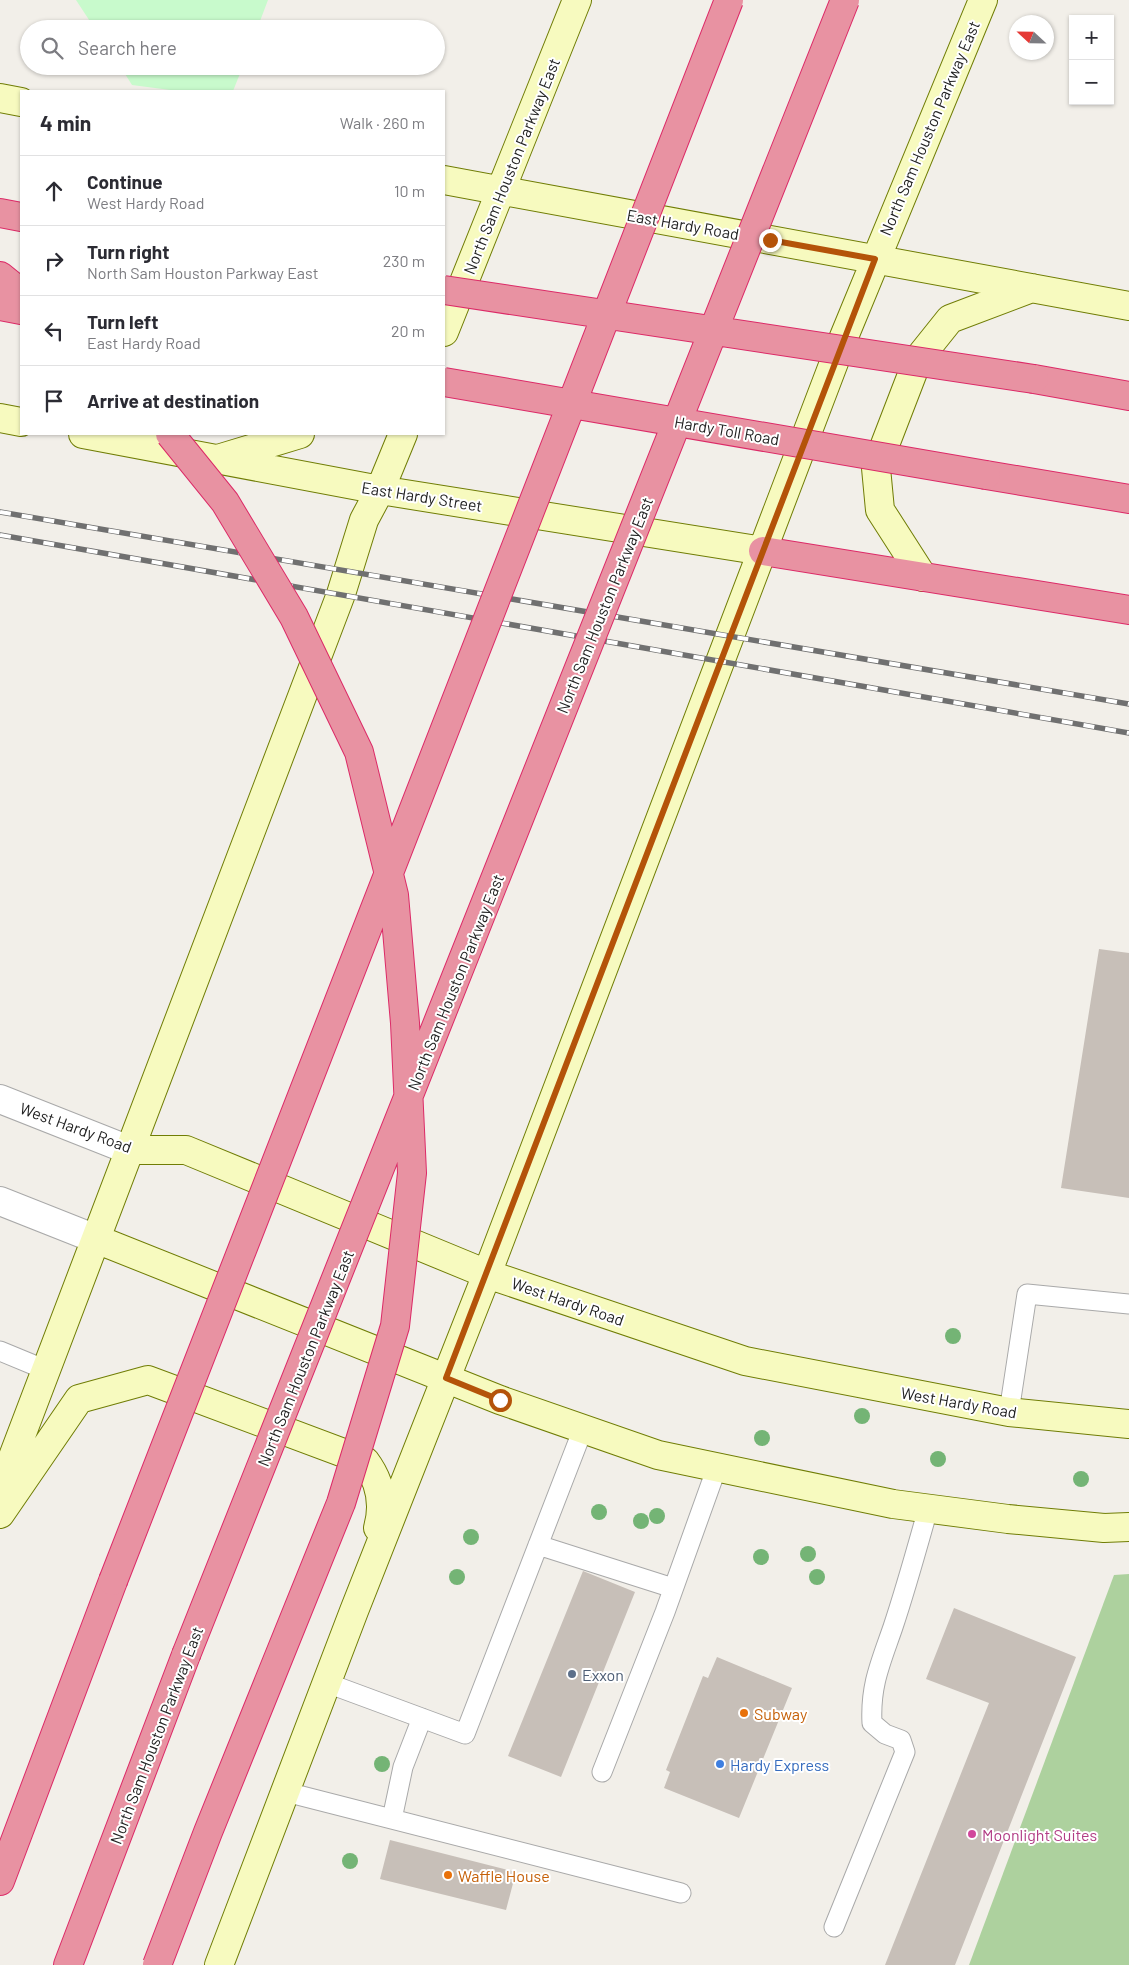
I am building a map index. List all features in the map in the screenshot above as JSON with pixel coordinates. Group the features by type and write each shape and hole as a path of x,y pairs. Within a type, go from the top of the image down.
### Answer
{"highway":[{"path":"0,1881 113,1581 729,0"},
{"name":"North Sam Houston Parkway East","path":"68,1965 186,1655 845,0"},
{"path":"0,213 20,217"},
{"path":"0,276 20,292"},
{"path":"445,290 1034,379 1129,396"},
{"path":"0,306 20,310"},
{"name":"Hardy Toll Road","path":"445,382 1129,499"},
{"path":"157,1965 208,1832 341,1503 395,1326 412,1173 405,1023 394,895 359,752 294,617 226,502 171,435"},
{"path":"763,551 1129,610"}],"main road":[{"name":"North Sam Houston Parkway East","path":"445,330 578,0"},
{"name":"North Sam Houston Parkway East","path":"219,1965 354,1611 487,1274 875,259 983,0"},
{"path":"0,98 20,102"},
{"name":"East Hardy Road","path":"445,180 1129,306"},
{"path":"923,577 880,510 876,468 918,359 950,319 1032,288"},
{"path":"0,418 20,422"},
{"name":"East Hardy Street","path":"89,435 380,490 763,551"},
{"path":"218,459 297,435"},
{"path":"0,1491 128,1150 341,594 364,520 380,490 403,435"},
{"name":"West Hardy Road","path":"128,1150 186,1150 487,1274 745,1361 1009,1412 1129,1424"},
{"path":"96,1239 500,1400 658,1454 928,1509 1104,1528 1129,1527"},
{"path":"0,1514 79,1398 148,1380 365,1461 374,1472 381,1493 380,1518 354,1611"}],"street":[{"name":"West Hardy Road","path":"0,1099 128,1150"},
{"path":"0,1201 96,1239"}],"lane":[{"path":"1009,1412 1027,1294 1129,1304"},
{"path":"0,1351 46,1370"},
{"path":"327,1683 465,1734 583,1429"},
{"path":"602,1772 673,1588 717,1467"},
{"path":"834,1927 905,1752 901,1740 885,1734 872,1723 871,1706 877,1667 893,1627 928,1509"},
{"path":"538,1545 673,1588"},
{"path":"392,1819 403,1767 422,1718"},
{"path":"286,1792 681,1893"}],"green space":[{"path":"76,0 268,0 260,20 89,20"},
{"path":"126,75 239,75 233,90 170,90 132,85"},
{"path":"1129,1574 1129,1965 969,1965 1114,1575"}],"building":[{"path":"1099,949 1129,953 1129,1198 1061,1188"},
{"name":"Exxon","path":"583,1571 635,1592 561,1777 508,1756"},
{"name":"Moonlight Suites","path":"954,1608 1076,1657 955,1965 885,1965 989,1703 926,1679"},
{"path":"717,1657 792,1688 739,1818 664,1788 670,1772 666,1770 703,1676 708,1678"},
{"name":"Waffle House","path":"390,1840 516,1872 506,1910 380,1879"}],"railway":[{"path":"0,512 1129,704"},
{"path":"0,535 1129,733"}],"place":[{"name":"Exxon","path":"572,1674"},
{"name":"Subway","path":"744,1713"},
{"name":"Hardy Express","path":"720,1764"},
{"name":"Moonlight Suites","path":"972,1834"},
{"name":"Waffle House","path":"448,1875"}],"route":[{"path":"500,1400 446,1378 875,259 770,240"}]}
